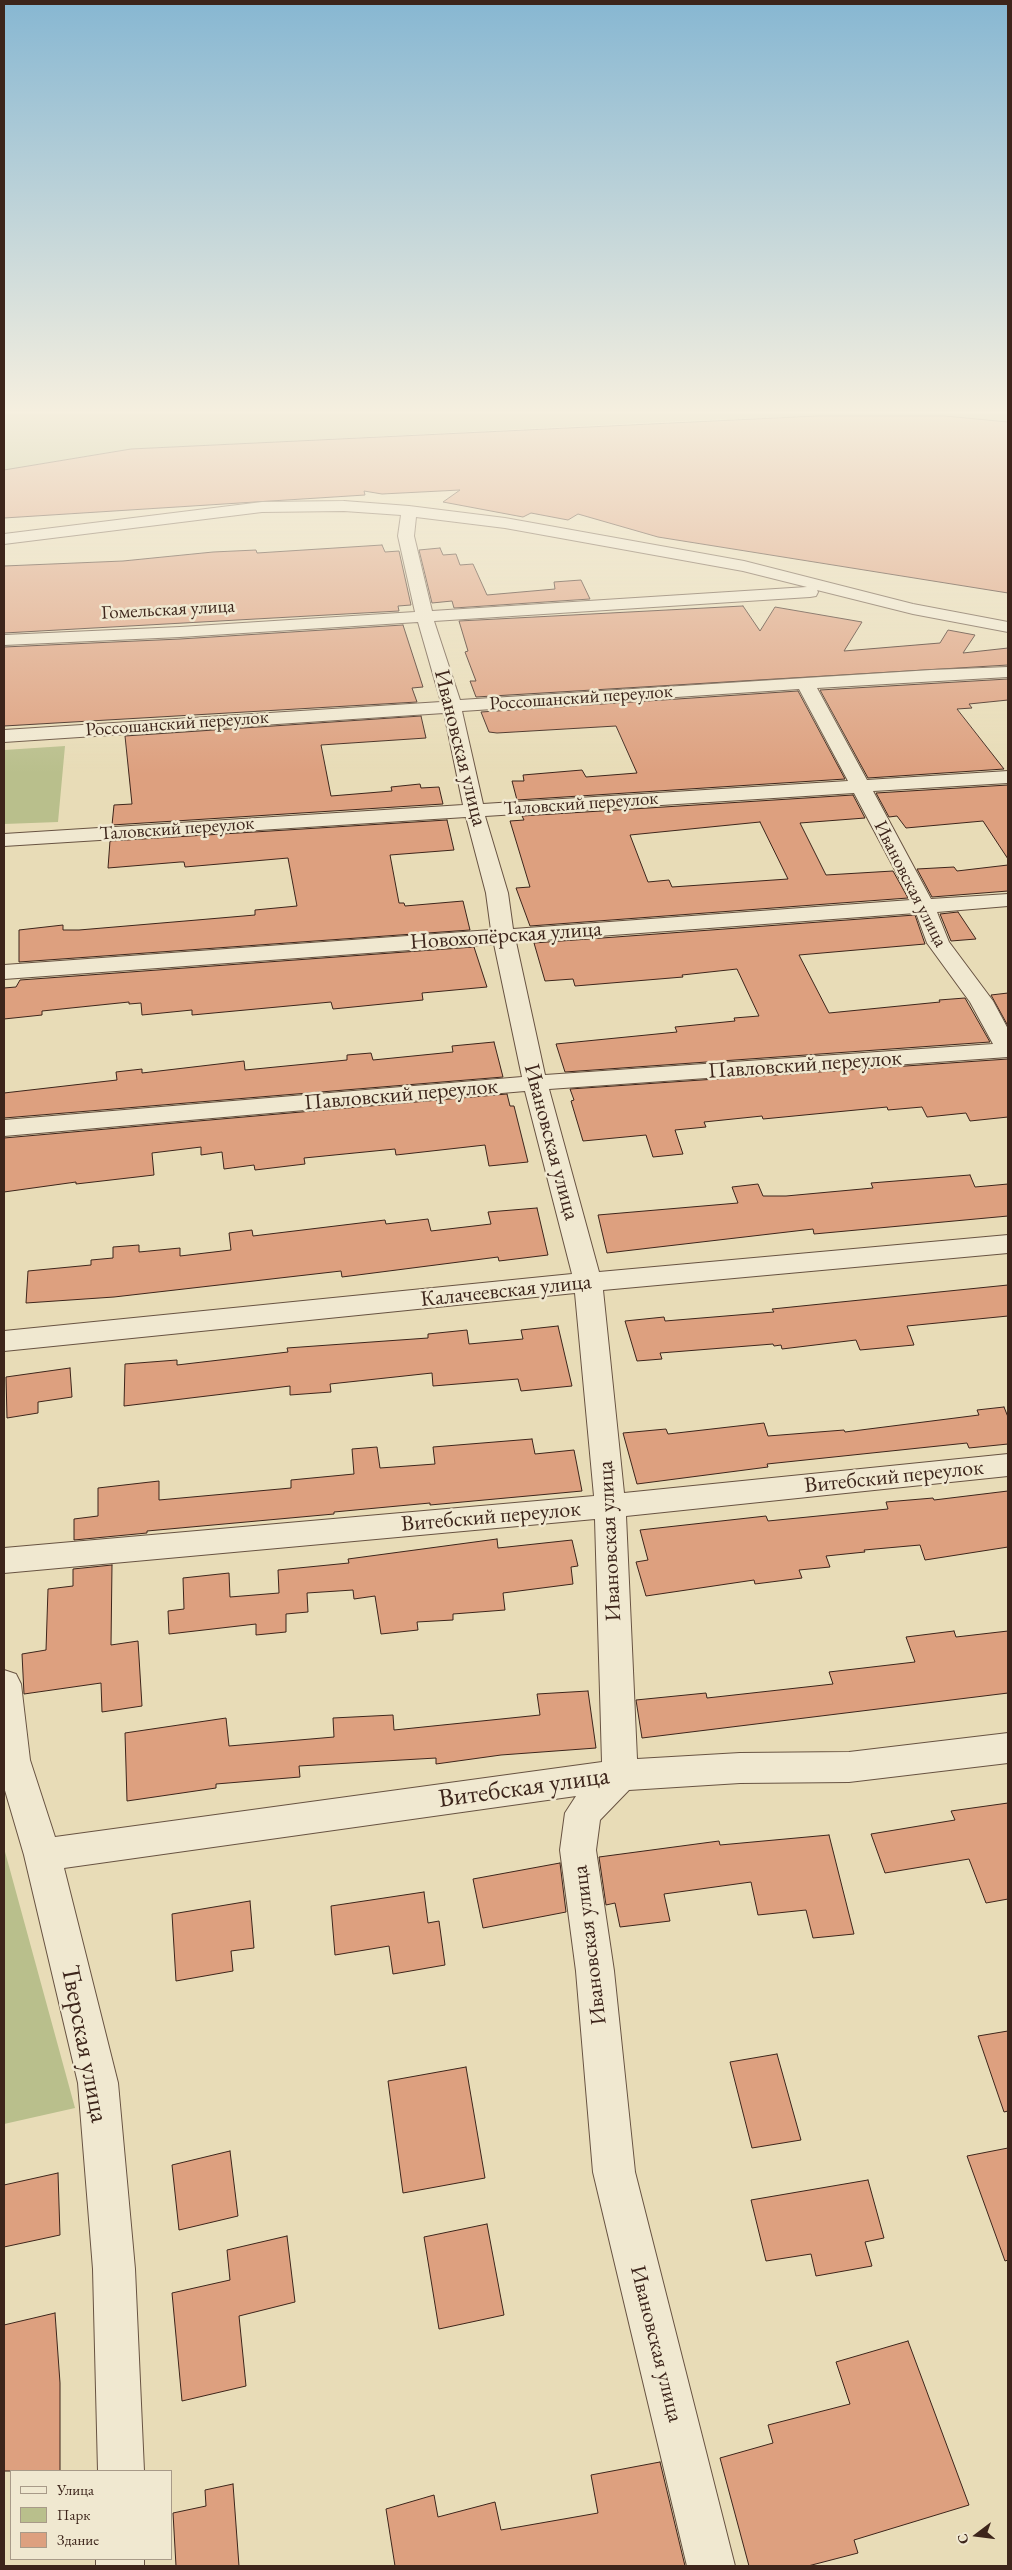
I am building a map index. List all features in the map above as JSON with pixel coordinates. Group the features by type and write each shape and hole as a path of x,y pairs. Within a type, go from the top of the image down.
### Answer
{"street":[{"path":"4,539 45,534"},
{"name":"Ивановская улица","path":"406,534 424,615 452,706 474,811 497,893 503,935 535,1084 588,1282 610,1506 620,1775 583,1813 578,1850 595,1971 614,2172 711,2566"},
{"path":"571,534 744,566 913,609 1008,627"},
{"name":"Гомельская улица","path":"4,640 180,632 424,615 844,591"},
{"name":"Россошанский переулок","path":"4,736 452,706 806,685 932,675 1008,672"},
{"name":"Ивановская улица","path":"806,685 926,907 938,943 981,1001 1008,1050"},
{"name":"Таловский переулок","path":"4,840 1008,777"},
{"name":"Новохопёрская улица","path":"4,972 1008,900"},
{"name":"Павловский переулок","path":"4,1128 535,1084 1008,1050"},
{"name":"Калачеевская улица","path":"4,1341 588,1282 1008,1244"},
{"name":"Витебский переулок","path":"4,1561 610,1506 1008,1465"},
{"name":"Тверская улица","path":"4,1684 13,1760 42,1855 98,2083 114,2269 121,2470"},
{"name":"Витебская улица","path":"42,1855 620,1775 740,1768 849,1767 1008,1748"}],"green space":[{"path":"65,746 58,822 4,824 4,750"},
{"path":"4,1848 75,2108 4,2124"}],"building":[{"path":"647,534 1008,534 1008,593"},
{"path":"382,545 385,552 399,551 411,605 398,606 399,611 4,633 4,566 123,561 213,552 256,550 257,553"},
{"path":"440,548 443,555 456,554 460,565 473,564 487,595 555,589 554,582 581,580 590,599 454,608 452,601 432,603 419,550"},
{"path":"743,606 760,631 775,607 862,622 844,651 940,643 948,630 975,635 963,653 1008,648 1008,665 476,697 470,681 476,681 465,652 468,651 459,621"},
{"path":"403,625 423,687 412,688 417,702 4,726 4,647 180,639"},
{"path":"1008,679 1008,700 969,704 972,708 957,709 1004,769 868,778 820,690"},
{"path":"798,691 845,779 517,800 512,781 524,781 523,775 582,770 586,777 637,773 616,726 497,733 489,732 481,712"},
{"path":"421,716 426,738 321,745 331,796 392,791 391,787 420,784 421,788 439,787 443,804 112,825 114,805 132,804 125,736"},
{"path":"1008,785 1008,859 983,821 906,828 897,816 889,817 876,793"},
{"path":"853,795 865,818 800,823 826,875 893,871 908,898 530,926 516,888 530,887 510,821 524,820 522,816","holes":["760,822 788,879 672,887 669,880 648,882 630,835"]},
{"path":"447,820 454,850 390,855 399,903 404,903 405,906 463,901 470,930 19,962 19,930 63,925 63,930 79,930 255,915 255,910 297,906 288,858 185,867 184,862 180,862 108,868 110,841"},
{"path":"1008,865 1008,891 932,897 917,869 954,867 957,871"},
{"path":"958,912 976,939 951,941 940,914"},
{"path":"915,915 925,944 799,955 829,1013 965,998 990,1042 565,1072 556,1044 677,1032 675,1027 735,1021 734,1018 759,1016 737,969 682,975 683,977 575,986 573,979 545,981 534,943"},
{"path":"474,947 487,987 422,993 423,1000 333,1009 331,1002 192,1015 192,1010 142,1015 141,1003 129,1004 129,1002 42,1011 42,1015 4,1019 4,988 16,987 20,980"},
{"path":"1008,993 1008,1026 991,995"},
{"path":"494,1042 503,1077 4,1118 4,1093 117,1080 116,1072 142,1069 142,1073 244,1061 245,1070 347,1060 347,1055 371,1053 373,1060 453,1052 452,1046"},
{"path":"1008,1059 1008,1117 970,1121 966,1113 927,1117 922,1107 888,1110 887,1107 763,1119 762,1116 704,1122 706,1127 675,1130 683,1154 653,1157 646,1135 583,1141 571,1101 574,1100 570,1089"},
{"path":"507,1094 510,1106 514,1106 528,1162 489,1166 485,1145 396,1155 395,1149 304,1158 305,1164 255,1170 254,1165 224,1169 222,1152 201,1155 201,1147 152,1153 154,1175 76,1184 76,1182 4,1192 4,1138"},
{"path":"970,1175 975,1187 1008,1184 1008,1216 814,1234 813,1229 607,1253 598,1215 738,1203 732,1187 758,1184 763,1196 786,1196 873,1188 871,1183"},
{"path":"537,1208 548,1255 499,1261 498,1257 342,1277 341,1271 114,1297 26,1303 28,1271 91,1265 91,1260 113,1258 113,1247 139,1245 139,1252 180,1248 180,1256 231,1250 229,1233 252,1230 253,1236 385,1220 386,1224 428,1219 431,1231 491,1224 488,1212"},
{"path":"1008,1285 1008,1316 907,1326 914,1345 860,1350 856,1340 782,1349 781,1345 774,1346 773,1344 660,1353 662,1359 637,1361 625,1321 664,1317 665,1321 774,1312 772,1309"},
{"path":"558,1326 572,1386 521,1391 518,1379 433,1386 432,1373 330,1384 331,1392 290,1395 290,1386 124,1406 125,1364 177,1360 177,1365 288,1352 287,1348 428,1338 428,1334 467,1330 469,1344 523,1339 521,1330"},
{"path":"70,1368 72,1397 38,1402 38,1413 7,1418 6,1377"},
{"path":"1004,1407 1008,1417 1008,1444 969,1448 967,1443 767,1464 768,1467 637,1484 623,1433 666,1429 668,1434 764,1423 768,1436 844,1430 845,1432 979,1415 977,1410"},
{"path":"532,1439 535,1454 574,1450 582,1491 334,1512 334,1514 147,1531 147,1533 74,1540 74,1519 98,1516 98,1488 159,1481 159,1500 291,1488 291,1480 354,1474 352,1449 377,1447 380,1468 435,1464 433,1447"},
{"path":"1008,1491 1008,1547 925,1560 920,1545 864,1550 865,1552 826,1556 830,1567 799,1570 802,1578 755,1584 754,1580 646,1596 636,1562 648,1560 640,1530 766,1516 768,1521 888,1509 886,1502 933,1498 934,1500"},
{"path":"497,1539 498,1548 572,1540 578,1566 571,1567 573,1584 503,1593 505,1610 453,1614 453,1620 417,1622 418,1630 381,1634 375,1596 354,1599 353,1590 307,1593 308,1612 286,1614 286,1632 256,1635 256,1624 169,1634 168,1611 184,1609 183,1578 229,1573 230,1597 279,1593 278,1570 349,1563 348,1559"},
{"path":"112,1565 111,1645 138,1641 142,1706 102,1712 101,1683 24,1694 22,1654 46,1650 48,1589 73,1586 73,1569"},
{"path":"954,1631 956,1637 1008,1631 1008,1693 642,1738 636,1700 706,1693 707,1698 833,1684 829,1672 915,1662 906,1637"},
{"path":"588,1691 596,1748 501,1755 436,1764 436,1758 299,1766 300,1777 216,1784 216,1788 127,1801 125,1733 226,1718 229,1746 334,1737 333,1718 393,1715 394,1730 540,1715 537,1694"},
{"path":"1008,1803 1008,1899 986,1903 969,1859 885,1873 871,1834 955,1820 951,1811"},
{"path":"829,1835 854,1934 813,1938 806,1910 758,1915 751,1882 664,1894 670,1921 620,1927 615,1903 606,1905 599,1857 719,1841 720,1845"},
{"path":"560,1863 566,1912 483,1928 473,1879"},
{"path":"424,1892 428,1923 439,1921 445,1965 393,1974 389,1946 335,1955 331,1906"},
{"path":"250,1901 254,1948 231,1951 233,1971 176,1981 172,1914"},
{"path":"1008,2031 1008,2111 1004,2112 978,2036"},
{"path":"777,2054 801,2140 752,2148 730,2062"},
{"path":"466,2067 485,2178 403,2193 388,2081"},
{"path":"1008,2148 1008,2260 1005,2261 967,2156"},
{"path":"230,2151 238,2216 179,2230 172,2165"},
{"path":"58,2173 60,2235 4,2247 4,2185"},
{"path":"868,2180 884,2238 865,2242 872,2266 816,2276 811,2254 766,2261 751,2200"},
{"path":"487,2224 504,2315 439,2329 424,2237"},
{"path":"287,2236 295,2302 239,2316 246,2386 182,2401 172,2293 230,2280 227,2250"},
{"path":"55,2313 60,2383 60,2470 4,2471 4,2325"},
{"path":"908,2341 969,2505 854,2540 858,2553 808,2566 749,2566 720,2458 773,2443 768,2425 850,2404 836,2362"},
{"path":"660,2462 685,2566 395,2566 386,2509 434,2495 438,2517 495,2502 501,2530 598,2513 591,2475"},
{"path":"233,2484 239,2566 176,2566 173,2513 206,2506 205,2490"}]}
